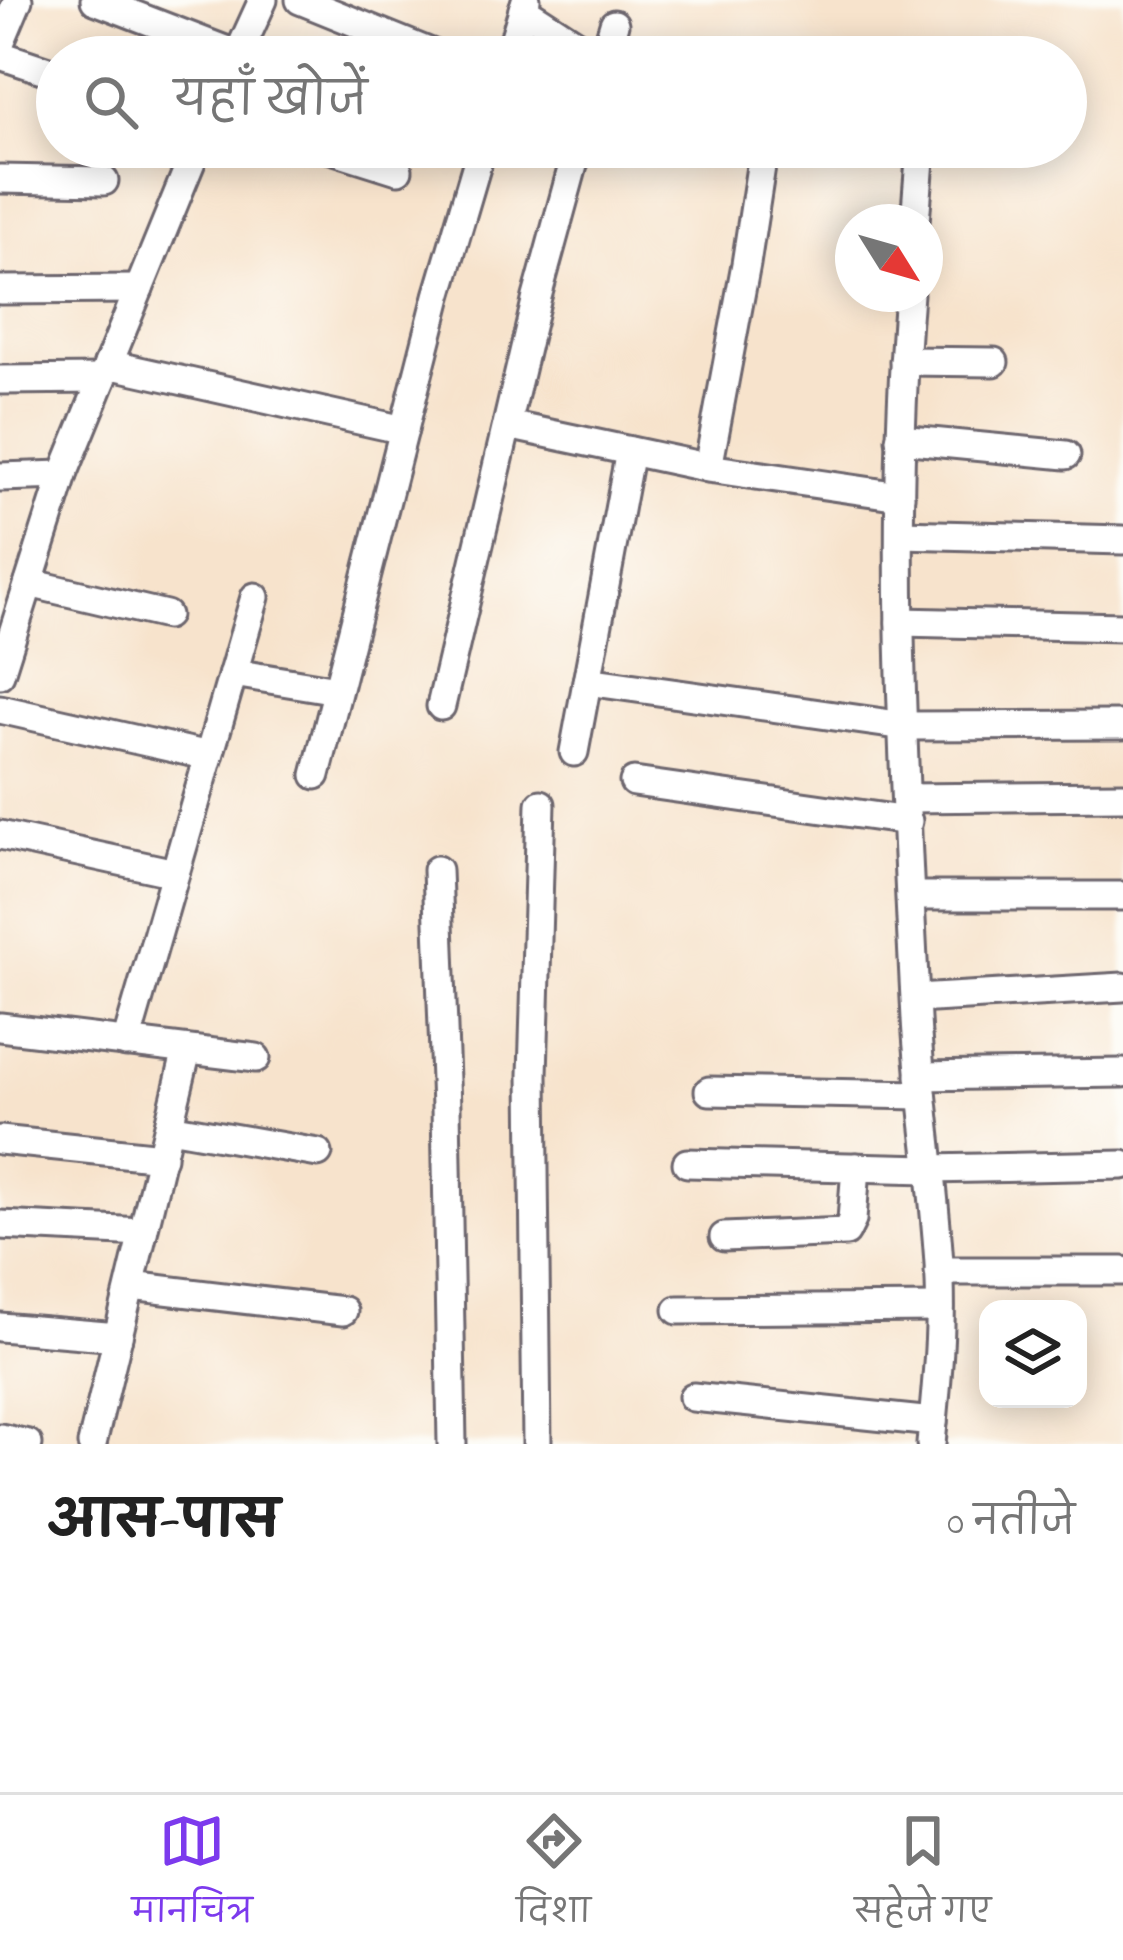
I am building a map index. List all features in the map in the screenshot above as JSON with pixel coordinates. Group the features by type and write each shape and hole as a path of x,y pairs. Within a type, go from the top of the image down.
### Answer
{"street":[{"path":"0,43 18,0"},
{"path":"95,0 186,36"},
{"path":"246,36 263,0"},
{"path":"300,0 389,36"},
{"path":"515,36 524,4 570,36"},
{"path":"609,36 614,24"},
{"path":"0,55 36,67"},
{"path":"0,674 5,640 29,583 63,476 188,168"},
{"path":"392,168 398,170"},
{"path":"316,775 438,296 476,168"},
{"path":"441,706 537,297 572,168"},
{"path":"708,468 761,168"},
{"path":"917,204 920,168"},
{"path":"0,178 104,181"},
{"path":"0,290 139,289"},
{"path":"693,1397 932,1433 939,1271 921,1086 900,622 900,439 908,312"},
{"path":"904,361 994,362"},
{"path":"0,380 105,372 404,430"},
{"path":"508,425 708,468 900,496"},
{"path":"900,439 1066,455"},
{"path":"574,752 630,451"},
{"path":"0,477 63,476"},
{"path":"901,534 1123,540"},
{"path":"29,583 166,615"},
{"path":"126,1043 255,597"},
{"path":"900,622 1123,627"},
{"path":"233,673 337,690"},
{"path":"587,681 904,726 1123,724"},
{"path":"0,709 209,756"},
{"path":"634,782 908,809 1123,796"},
{"path":"537,1444 533,1075 541,804"},
{"path":"0,835 175,873"},
{"path":"437,870 452,1444"},
{"path":"911,896 1123,896"},
{"path":"916,999 1123,987"},
{"path":"0,1028 256,1058"},
{"path":"92,1444 187,1050"},
{"path":"709,1091 921,1086 1123,1073"},
{"path":"169,1127 318,1153"},
{"path":"0,1140 162,1157"},
{"path":"687,1162 929,1168 1123,1165"},
{"path":"724,1237 846,1232 852,1220 856,1167"},
{"path":"0,1225 143,1232"},
{"path":"939,1271 1123,1271"},
{"path":"131,1286 343,1311"},
{"path":"678,1310 940,1308"},
{"path":"0,1327 118,1337"},
{"path":"0,1438 28,1444"}]}
